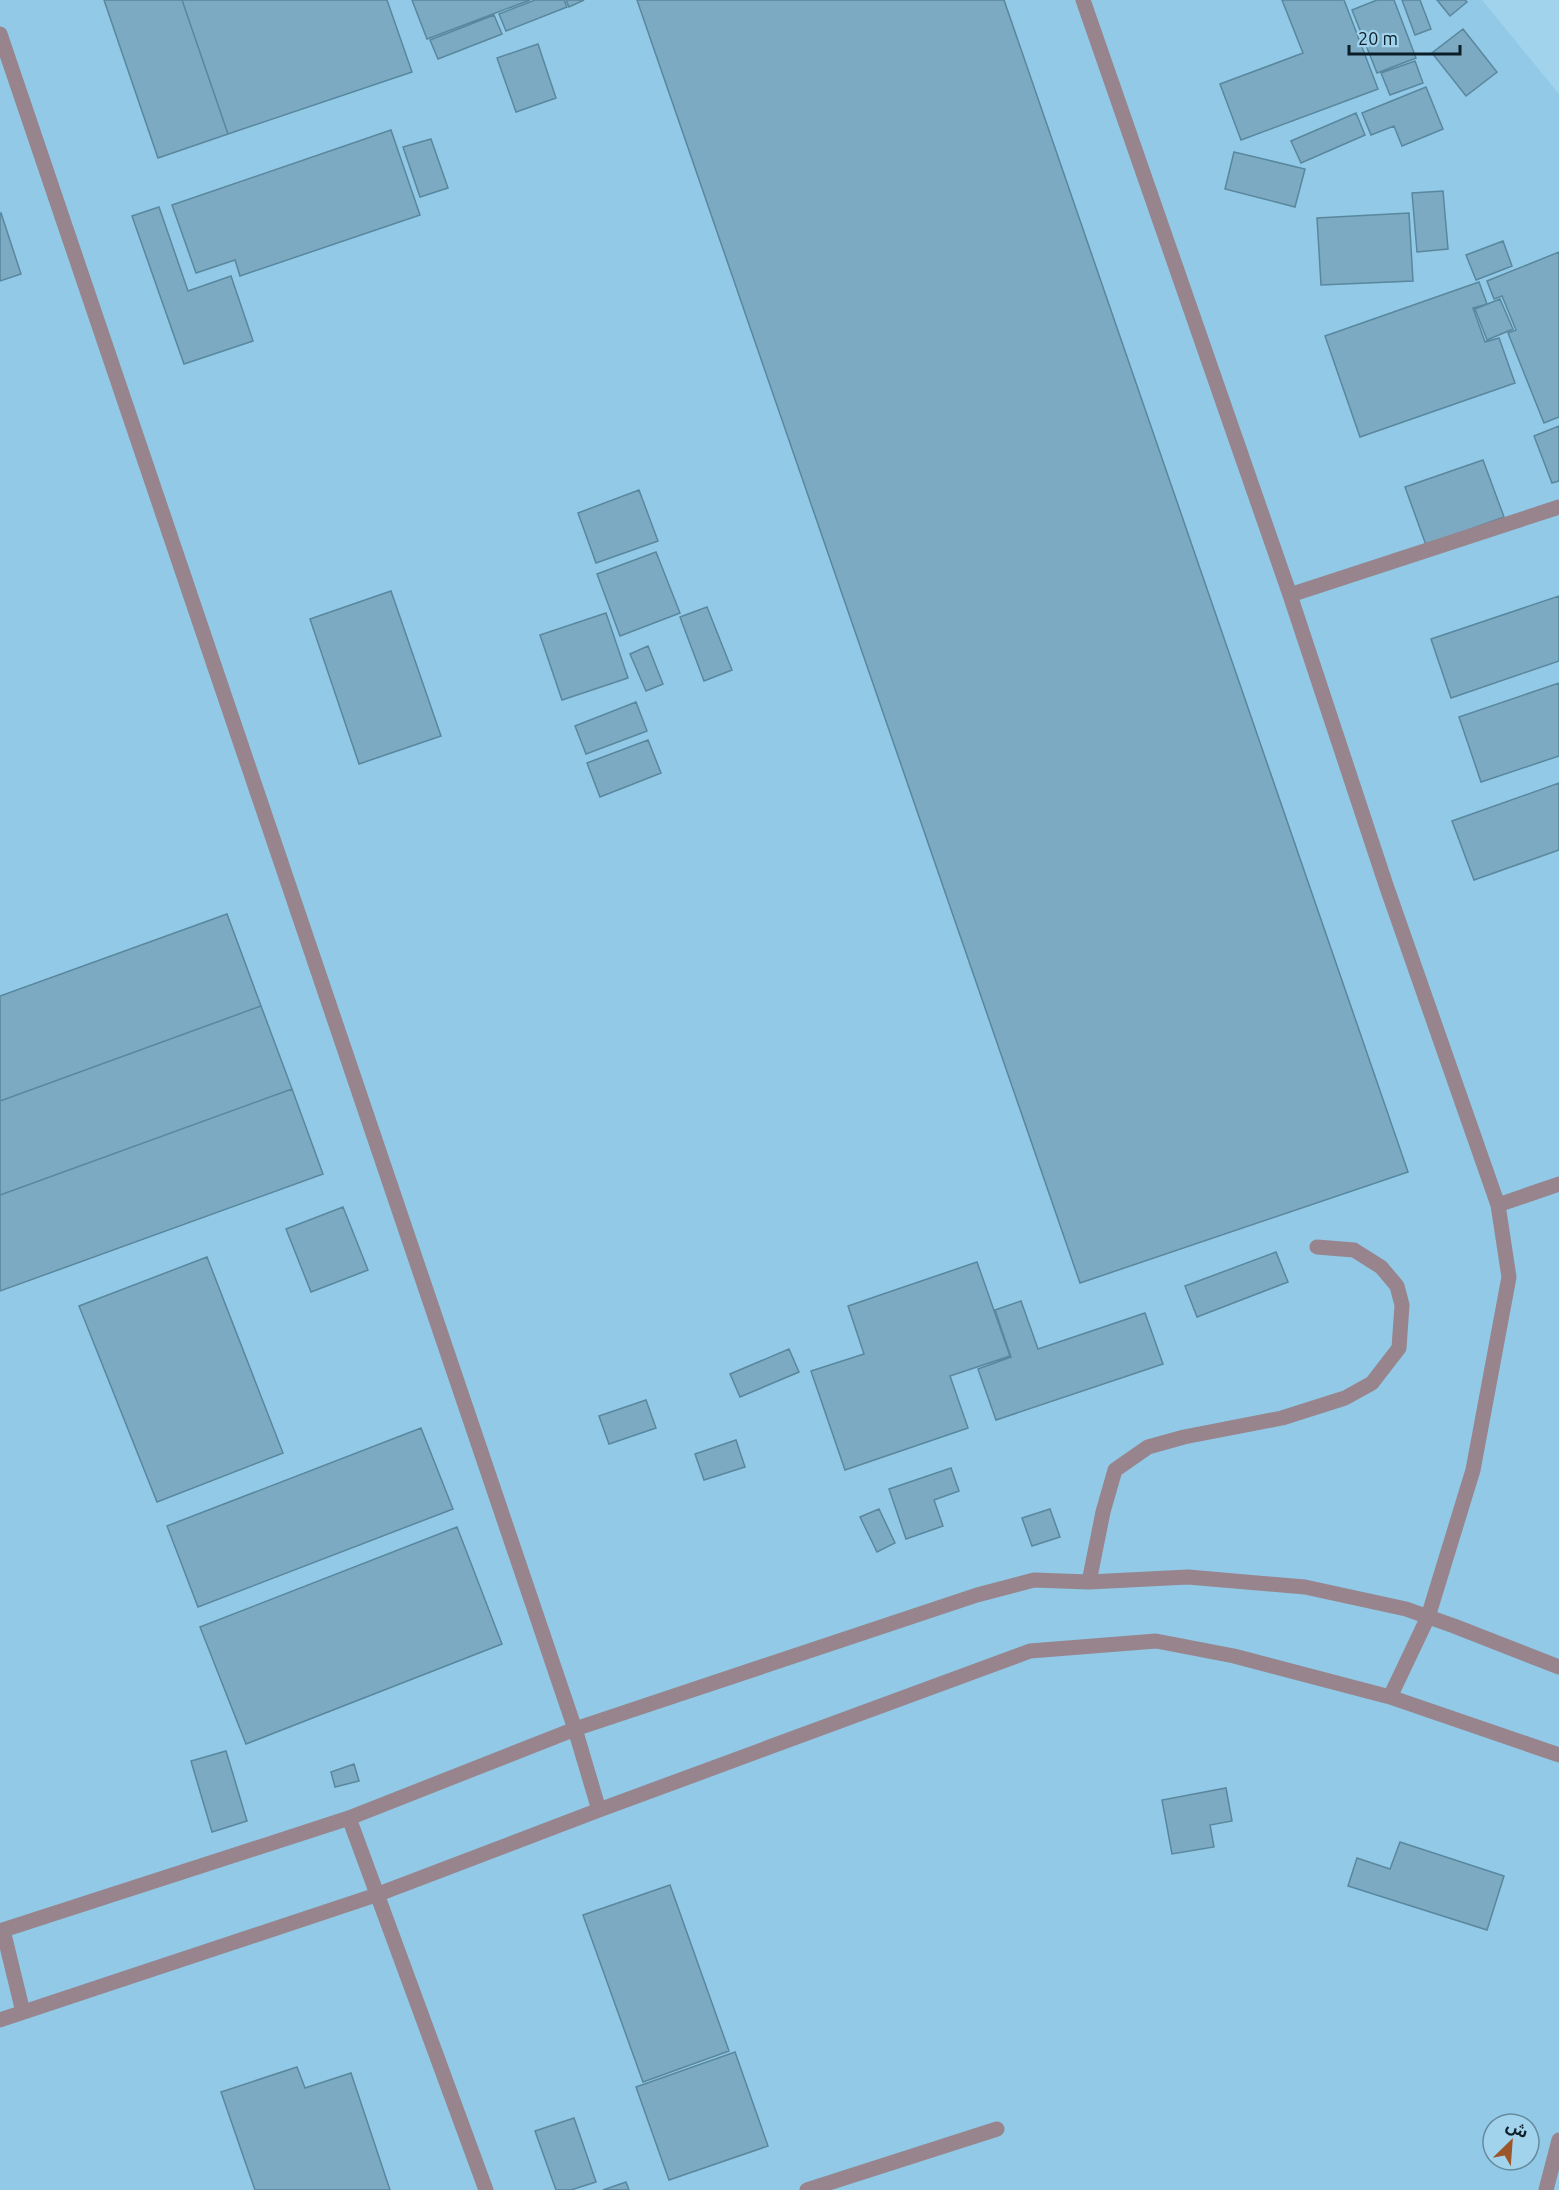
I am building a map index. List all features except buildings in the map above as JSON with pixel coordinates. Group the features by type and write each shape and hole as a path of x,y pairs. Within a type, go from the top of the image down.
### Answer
{"lane":[{"path":"1083,0 1290,595 1386,885 1498,1205 1509,1277 1473,1470 1428,1617 1390,1697"},
{"path":"0,34 574,1728 599,1809"},
{"path":"1290,595 1559,507"},
{"path":"1498,1205 1559,1184"},
{"path":"1089,1582 1103,1512 1115,1470 1148,1447 1195,1435 1282,1419 1345,1398 1372,1383 1399,1348 1402,1305 1397,1286 1381,1267 1354,1250 1317,1247"},
{"path":"23,2012 1,1930 349,1818 574,1728 977,1595 1034,1580 1089,1582 1188,1577 1305,1587 1406,1610 1559,1667"},
{"path":"0,2020 376,1895 599,1809 1030,1651 1156,1641 1234,1656 1390,1697 1559,1755"},
{"path":"349,1818 486,2190"},
{"path":"807,2190 997,2129"},
{"path":"1546,2190 1559,2140"}],"shaded area":[{"path":"0,0 1482,0 1559,94 1559,2190 0,2190"}]}
